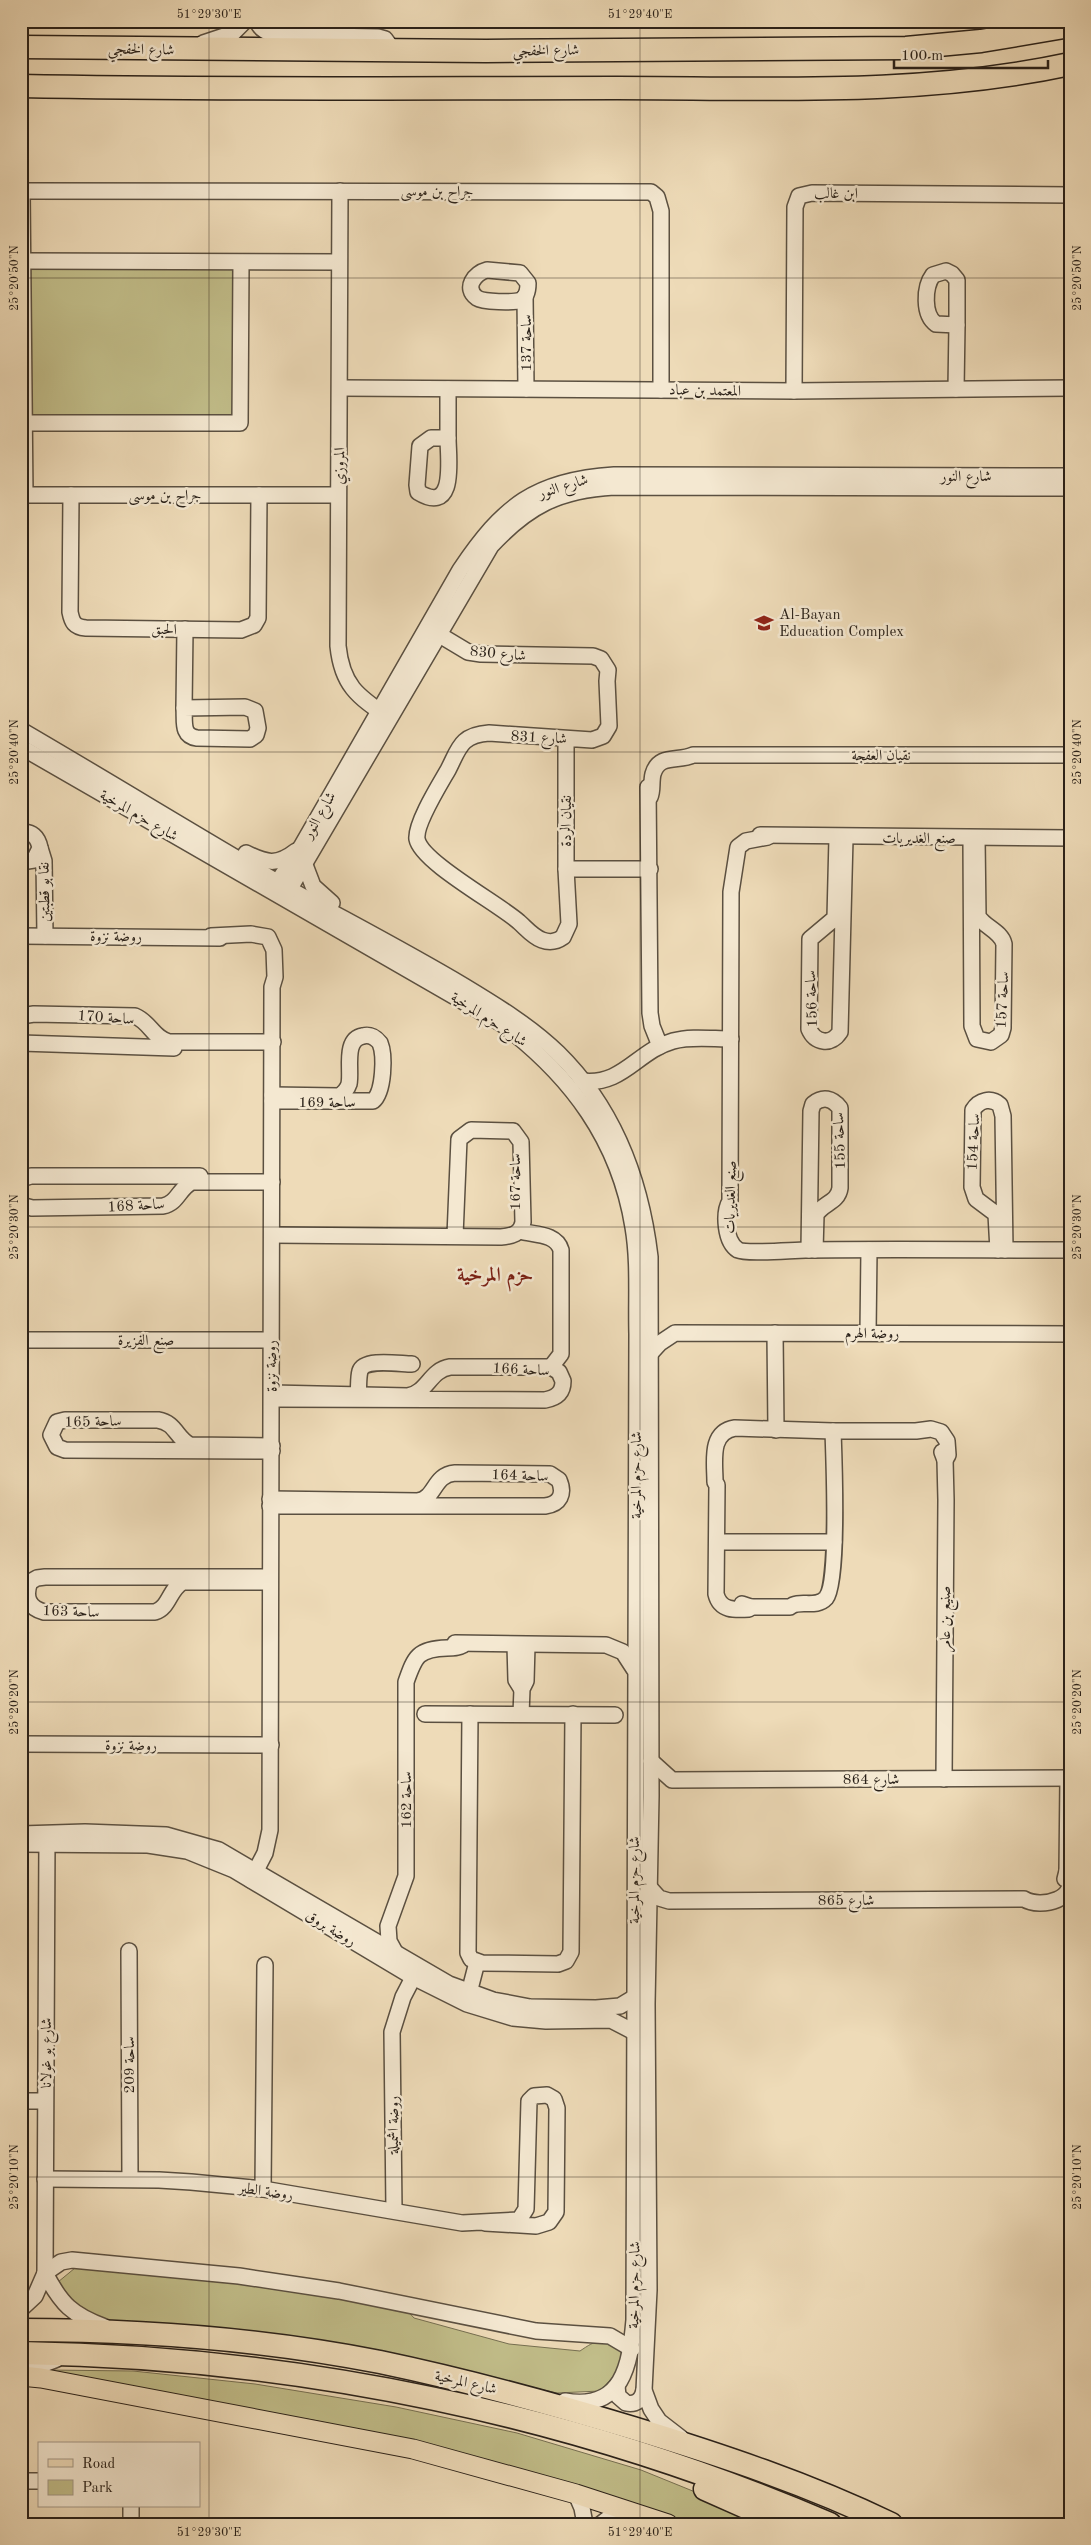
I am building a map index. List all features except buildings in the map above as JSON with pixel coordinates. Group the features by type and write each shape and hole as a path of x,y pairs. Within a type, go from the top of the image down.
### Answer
{"highway":[{"name":"شارع الخفجي","path":"21,47 393,50 906,48 981,41 1070,26"},
{"path":"21,86 340,89 844,88 984,78 1070,64"},
{"name":"شارع المرخية","path":"21,2330 189,2337 301,2349 380,2362 487,2386 691,2446 755,2467 891,2524"},
{"name":"شارع المرخية","path":"21,2353 76,2354 189,2361 385,2388 483,2408 563,2429 673,2464 748,2490 830,2524"},
{"path":"673,2464 683,2475 699,2486 784,2524"}],"main road":[{"path":"21,2374 413,2449 576,2494 668,2524"}],"street":[{"path":"173,49 222,38 233,33 244,21"},
{"path":"257,21 259,26 266,32 277,35 378,37 385,39 393,50"},
{"name":"المروزي","path":"340,191 338,495 340,661 349,685 358,695 385,715"},
{"path":"22,192 23,495"},
{"name":"جراح بن موسى","path":"22,192 651,192 657,197 661,211 661,390"},
{"name":"ابن غالب","path":"794,391 795,206 799,196 812,192 1070,195"},
{"path":"22,261 339,262"},
{"path":"24,422 240,423 241,263"},
{"name":"ساحة 137","path":"526,296 526,389"},
{"path":"956,389 957,325"},
{"name":"المعتمد بن عباد","path":"340,388 794,391 1070,388"},
{"path":"448,388 448,438"},
{"name":"شارع النور","path":"281,890 305,865 460,570 482,538 500,517 528,497 558,485 590,476 614,475 914,482 1070,488"},
{"name":"شارع النور","path":"281,890 301,847 438,634 491,546 509,526 533,508 560,495 590,488 914,482 1070,476"},
{"name":"جراح بن موسى","path":"23,495 338,495"},
{"name":"الحبق","path":"71,495 70,612 72,623 86,628 241,630 248,629 256,622 259,614 259,495"},
{"path":"184,708 252,709 257,716 257,731 250,739 192,738 185,732 184,708 185,629"},
{"name":"شارع 830","path":"438,634 468,652 562,657 595,663 602,670 607,681 607,718 609,726 603,736 592,740 586,738"},
{"name":"شارع حزم المرخية","path":"21,730 203,836 281,890 365,928 526,1026 560,1054 582,1081 602,1109 623,1148 637,1186 646,1223 650,1257 651,1796 647,2004 649,2290 644,2390 651,2409 659,2421 691,2446"},
{"name":"شارع 831","path":"452,762 471,742 492,734 566,739 586,738"},
{"name":"نقيان الردة","path":"452,762 427,806 418,832 418,840 424,852 441,865 442,868 521,923 544,933 552,932 562,921 567,903 566,739"},
{"name":"شارع حزم المرخية","path":"21,747 281,890 502,1024 526,1042 574,1090 596,1123 611,1154 623,1186 633,1227 636,1259 634,1669 636,2033 632,2349 626,2370 617,2386"},
{"name":"نقيان العفجة","path":"660,1046 650,1013 650,797 654,773 659,764 670,758 693,755 1070,755"},
{"path":"21,833 32,834 36,837 32,856"},
{"path":"203,836 217,836 246,853 272,863 283,860 301,847"},
{"name":"صنع الغديريات","path":"1070,838 768,837 746,841 738,847 731,892 730,1201 727,1226 729,1240 739,1250 752,1252 764,1250 1070,1250"},
{"name":"ساحة 156","path":"841,838 842,940 840,1032 836,1038 828,1042 820,1041 812,1036 809,1029 809,947 812,936 836,918 841,838"},
{"name":"ساحة 157","path":"974,839 977,912 979,918 1002,938 1004,944 1003,1028 1001,1035 991,1042 977,1039 972,1026 971,938 974,839"},
{"name":"نقا بو قطبتين","path":"32,856 38,872 41,936"},
{"path":"305,865 309,880 319,894 365,928"},
{"path":"566,869 650,869"},
{"path":"971,938 988,927"},
{"path":"822,929 834,932 842,940"},
{"name":"روضة نزوة","path":"21,936 211,936 251,934 268,937 274,950 275,977 272,987 270,1830 265,1853 254,1876"},
{"name":"ساحة 170","path":"21,1016 34,1014 130,1016 140,1018 159,1038 169,1042 273,1046"},
{"path":"137,1047 144,1040 148,1026"},
{"name":"ساحة 169","path":"362,1036 375,1038 381,1046 380,1092 373,1100 358,1102 272,1098 335,1097 343,1094 349,1082 352,1044 362,1036"},
{"path":"582,1081 599,1082 611,1079 660,1046 685,1039 731,1039"},
{"name":"ساحة 170","path":"21,1043 137,1047 273,1046"},
{"path":"602,1109 604,1090 611,1079"},
{"path":"349,1082 358,1102"},
{"name":"ساحة 155","path":"818,1100 831,1100 840,1108 841,1115 840,1188 838,1195 816,1215 812,1250 808,1194 811,1112 813,1104 818,1100"},
{"name":"ساحة 154","path":"981,1101 996,1102 1003,1111 1005,1192 1002,1250 998,1218 994,1212 976,1199 972,1187 972,1117 973,1110 981,1101"},
{"name":"ساحة 167","path":"460,1234 460,1139 466,1131 478,1129 513,1131 520,1139 523,1222 520,1231"},
{"name":"ساحة 167","path":"478,1135 508,1137 515,1144 516,1150 517,1212 514,1221 507,1228 498,1231 460,1234 462,1153 465,1142 478,1135"},
{"name":"ساحة 168","path":"21,1179 30,1176 272,1178"},
{"path":"167,1176 175,1184 180,1194"},
{"name":"ساحة 168","path":"21,1205 32,1208 163,1206 170,1204 188,1183 272,1178"},
{"path":"985,1206 996,1201 1005,1192"},
{"path":"808,1194 826,1205"},
{"name":"ساحة 167","path":"272,1232 508,1236 520,1231 552,1238 561,1250 561,1354 551,1367"},
{"path":"868,1333 869,1250"},
{"path":"649,1355 660,1343 675,1333 650,1317"},
{"name":"روضة الهرم","path":"675,1333 1070,1334"},
{"path":"775,1333 776,1430"},
{"name":"صنع الفزيرة","path":"21,1340 271,1340"},
{"path":"358,1395 360,1370 364,1365 371,1362 412,1364"},
{"name":"ساحة 166","path":"450,1367 551,1367 559,1372 563,1381 562,1390 552,1399 436,1400 272,1396 414,1395 421,1391 438,1370 450,1367"},
{"path":"426,1384 436,1400"},
{"name":"ساحة 165","path":"64,1420 158,1420 166,1421 176,1429 186,1442 196,1446 272,1448 65,1450 57,1447 50,1435 57,1422 64,1420"},
{"name":"صنيع بن عامر","path":"834,1431 833,1570 835,1572 835,1596 833,1603 828,1608 801,1610 790,1606 751,1606 733,1603 724,1596 717,1565 715,1449 717,1438 730,1428 757,1430 916,1431 936,1439 945,1460 944,1779"},
{"path":"168,1450 174,1441 176,1429"},
{"name":"ساحة 164","path":"455,1473 550,1474 559,1480 562,1488 561,1498 552,1505 442,1506 270,1502 418,1501 425,1499 443,1476 455,1473"},
{"path":"434,1487 435,1497 442,1506"},
{"path":"718,1542 834,1542"},
{"path":"159,1577 167,1585 170,1596"},
{"name":"ساحة 163","path":"159,1577 270,1579 193,1580 178,1585 164,1608 149,1612 44,1612 36,1610 27,1598 30,1582 37,1578 159,1577"},
{"name":"ساحة 162","path":"394,1952 388,1934 392,1914 406,1876 405,1666 418,1649 435,1643 463,1645 606,1645 624,1640 635,1629"},
{"path":"521,1645 526,1681 522,1689 521,1714"},
{"path":"606,1645 623,1652 634,1669"},
{"path":"425,1714 615,1714"},
{"path":"470,1714 468,1953 474,1960 558,1964 566,1961 571,1955 573,1714"},
{"name":"روضة نزوة","path":"21,1744 271,1746"},
{"path":"651,1761 672,1780 651,1796"},
{"name":"شارع 864","path":"672,1780 1069,1778"},
{"name":"شارع 865","path":"669,1901 1024,1899 1055,1894 1062,1887 1067,1871 1069,1778"},
{"name":"روضة بروق","path":"21,1834 46,1839"},
{"name":"روضة بروق","path":"21,1844 46,1839 166,1835 219,1850 254,1876 419,1974"},
{"name":"شارع بو غولانا","path":"21,2309 35,2296 45,2273 46,1839"},
{"name":"روضة بروق","path":"254,1876 394,1952 447,1996 490,2013 513,2018 546,2021 611,2020 636,2033"},
{"path":"650,1888 659,1898 669,1901"},
{"path":"649,1917 655,1909 669,1901"},
{"path":"360,1932 378,1927 392,1914"},
{"name":"ساحة 209","path":"129,1951 130,2179"},
{"path":"419,1974 433,1984 462,1996 474,1960"},
{"path":"263,2190 265,1965"},
{"name":"روضة اشميلة","path":"394,2210 392,2032 398,2009 419,1974"},
{"path":"464,1991 513,2005 559,2008 609,2008 620,2006 635,1997"},
{"path":"541,2094 554,2099 556,2108 556,2212 549,2222 543,2224 526,2212 527,2110 529,2101 534,2096 541,2094"},
{"path":"21,2101 45,2101"},
{"name":"روضة الطير","path":"45,2179 167,2180 263,2190 394,2210 462,2223 519,2220 526,2212"},
{"name":"روضة الطير","path":"485,2223 488,2225 543,2224"},
{"path":"121,2333 89,2321 63,2304 45,2273 61,2262 72,2260 239,2276 417,2305 536,2331 610,2336 632,2349"},
{"path":"21,2374 44,2362 76,2354"},
{"path":"487,2386 576,2403 594,2401 617,2386 618,2396 626,2403 636,2403 644,2390"},
{"path":"22,2481 38,2481"},
{"path":"576,2494 582,2508 585,2524"},
{"path":"131,2508 131,2524"},
{"path":"601,2524 614,2514 626,2509"}],"green space":[{"path":"27,266 237,266 236,421 28,420"},
{"path":"75,2268 232,2283 405,2308 414,2318 509,2344 580,2351 596,2342 610,2341 622,2347 619,2370 600,2391 557,2393 329,2342 114,2322 88,2313 69,2298 58,2282"},
{"path":"48,2370 133,2371 255,2384 396,2407 517,2433 641,2470 774,2524 682,2524 587,2491 421,2444 313,2420 204,2404"}],"place":[{"name":"Al-Bayan Education Complex","path":"764,623"}],"district":[{"name":"حزم المرخية","path":"495,1274"}]}
